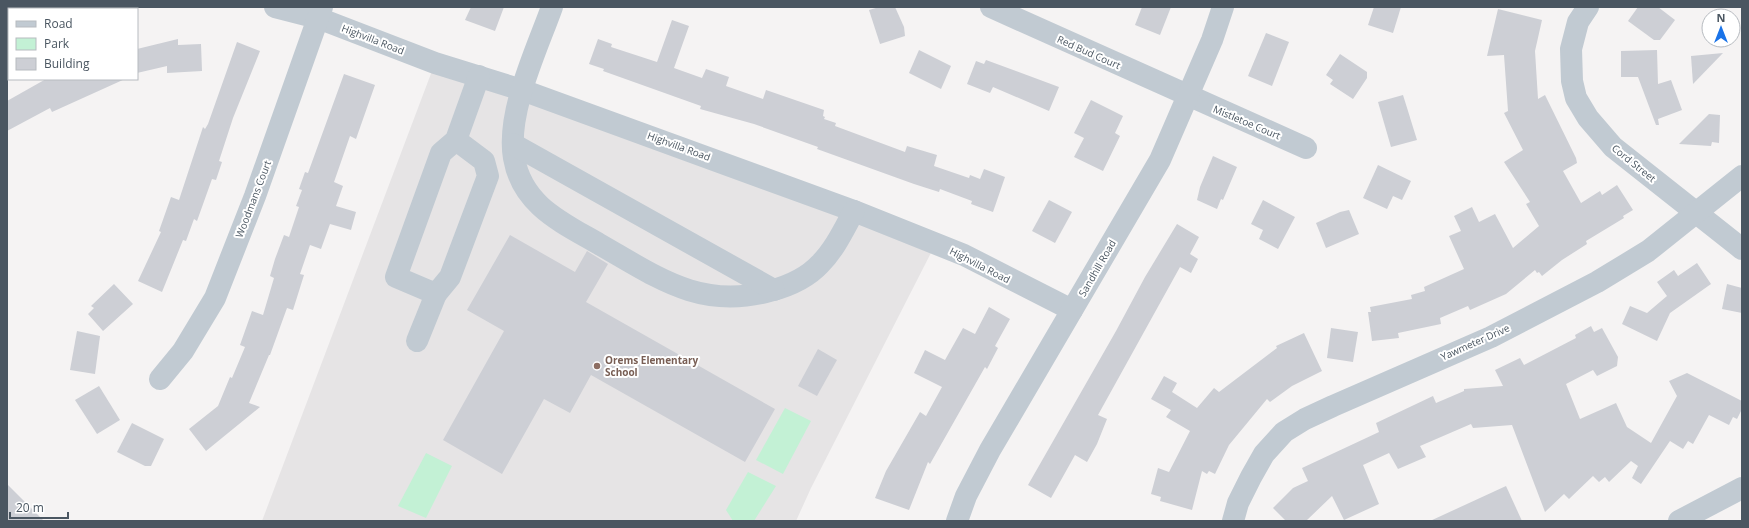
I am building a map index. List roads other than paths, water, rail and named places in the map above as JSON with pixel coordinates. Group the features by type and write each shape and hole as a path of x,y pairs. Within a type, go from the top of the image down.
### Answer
{"street":[{"name":"Highvilla Road","path":"275,7 320,12 435,63 522,90 854,211 964,255 1072,310"},
{"path":"552,7 522,90 515,119 513,144 513,156 517,173 524,190 537,205 637,266 673,285 692,292 712,296 755,295 774,290 807,276 821,264 832,250 854,211"},
{"name":"Red Bud Court","path":"991,7 1188,96"},
{"name":"Sandhill Road","path":"957,521 966,496 990,450 1160,160 1212,40 1223,7"},
{"name":"Cord Street","path":"1588,7 1578,22 1571,49 1572,81 1576,98 1588,118 1613,146 1742,249"},
{"name":"Woodmans Court","path":"160,379 183,351 215,298 255,196 320,12"},
{"path":"436,294 396,277 441,153 456,140 479,76"},
{"name":"Mistletoe Court","path":"1188,96 1306,148"},
{"path":"417,341 436,294 450,277 488,176 484,161 456,140"},
{"path":"513,144 774,290"},
{"name":"Yawmeter Drive","path":"1233,521 1238,503 1264,454 1284,432 1305,419 1333,406 1491,337 1597,282 1648,251 1742,176"},
{"path":"1679,521 1742,488"}],"place":[{"name":"Orems Elementary School","path":"597,366"}]}
